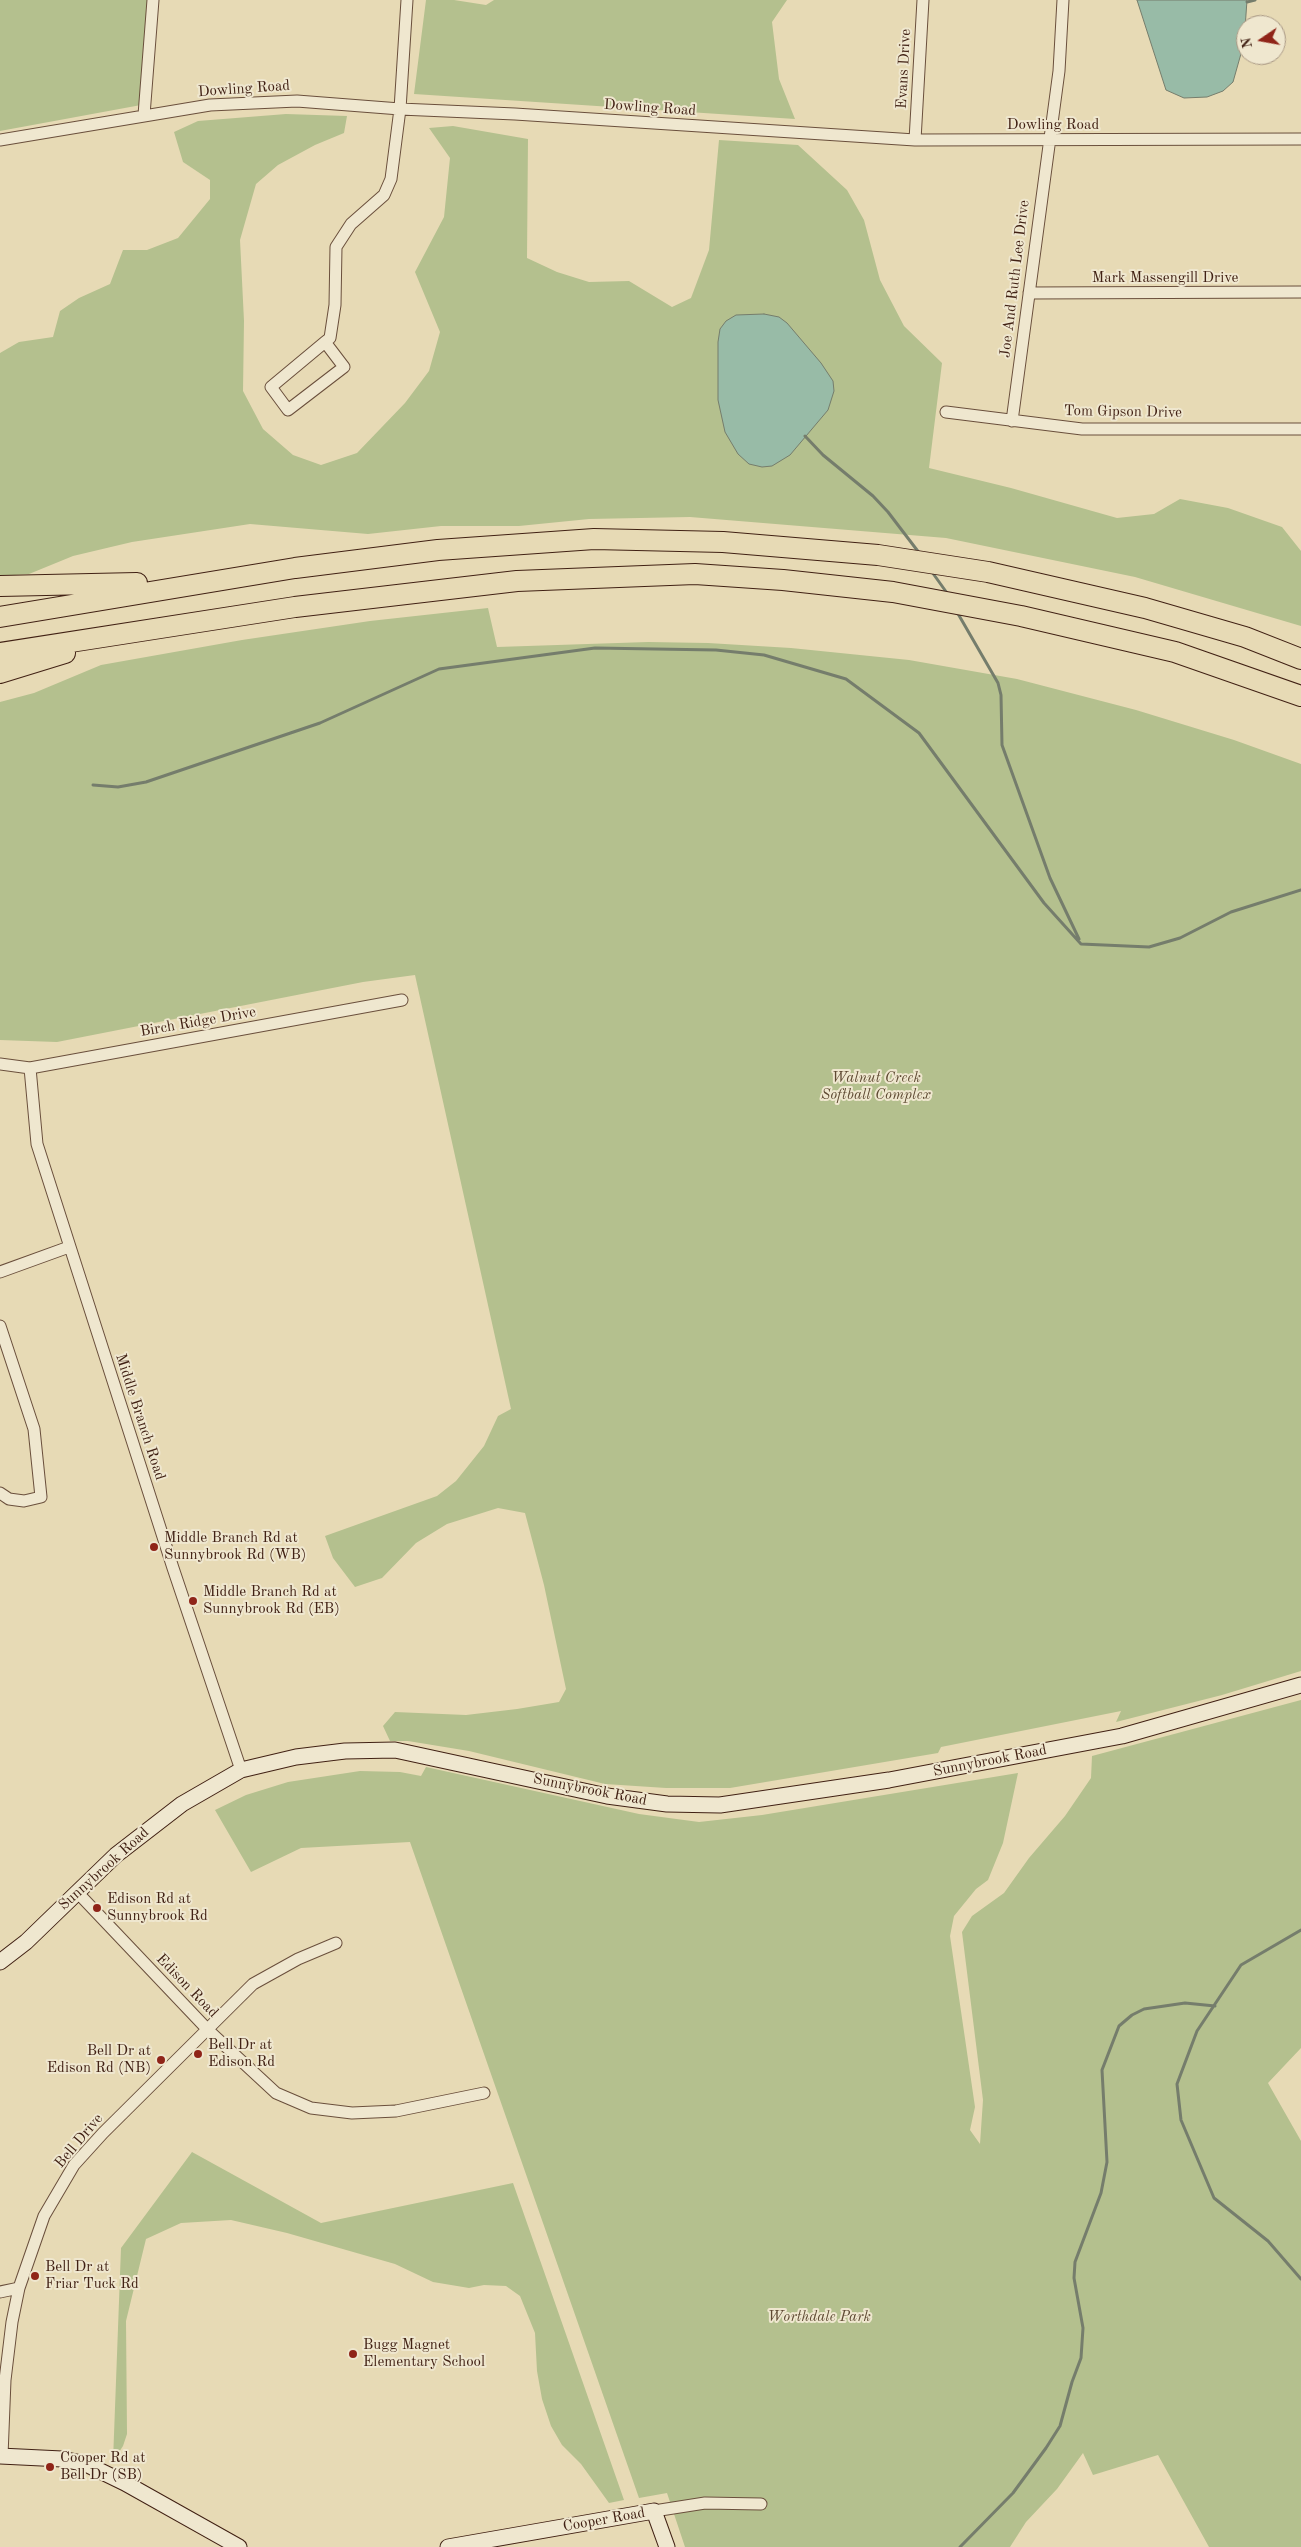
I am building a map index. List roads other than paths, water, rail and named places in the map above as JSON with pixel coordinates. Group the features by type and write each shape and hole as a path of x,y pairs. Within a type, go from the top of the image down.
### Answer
{"highway":[{"path":"0,617 204,582 419,552 594,538 723,542 878,555 988,572 1145,608 1245,637 1301,659"},
{"path":"0,653 295,608 517,581 695,574 783,580 892,592 1021,616 1175,652 1301,696"},
{"path":"0,586 204,582"},
{"path":"0,673 134,632"}],"main road":[{"name":"Sunnybrook Road","path":"0,1962 26,1942 116,1855 151,1826 182,1804 241,1770 296,1757 345,1751 395,1750 607,1796 667,1804 720,1805 889,1780 1122,1736 1301,1685"},
{"path":"1,2456 62,2458 86,2464 125,2482 239,2547"},
{"path":"654,2511 667,2547"},
{"name":"Cooper Road","path":"448,2547 654,2511"}],"street":[{"path":"144,114 153,0"},
{"path":"325,342 344,367 288,410 271,387 325,342 330,338 335,305 336,247 351,224 384,195 391,179 400,109 407,0"},
{"name":"Evans Drive","path":"915,140 923,0"},
{"name":"Joe And Ruth Lee Drive","path":"1012,421 1048,140 1059,71 1063,0"},
{"name":"Dowling Road","path":"0,140 144,114 210,105 297,101 915,140 1301,139"},
{"name":"Mark Massengill Drive","path":"1029,293 1301,292"},
{"name":"Tom Gipson Drive","path":"946,412 1082,429 1301,429"},
{"name":"Birch Ridge Drive","path":"0,1064 30,1068 402,1000"},
{"name":"Middle Branch Road","path":"30,1068 37,1144 241,1770"},
{"path":"0,1272 69,1247"},
{"path":"0,1326 34,1429 41,1496 24,1501 9,1499 0,1493"},
{"name":"Edison Road","path":"77,1892 208,2030 276,2093 311,2108 352,2113 396,2111 484,2093"},
{"name":"Bell Drive","path":"1,2456 12,2322 19,2288 44,2216 74,2165 103,2133 253,1984 298,1959 336,1943"},
{"path":"0,2292 19,2288"},
{"name":"Cooper Road","path":"654,2511 705,2503 761,2504"}],"waterway":[{"path":"1247,2 1255,0"},
{"path":"805,436 823,455 873,496 888,512 920,554"},
{"path":"932,572 947,593"},
{"path":"957,612 998,683 1001,695 1002,745 1050,878 1079,939"},
{"path":"93,785 118,787 146,782 320,723 439,669 595,648 716,650 764,655 846,679 919,733 1044,903 1081,944 1149,947 1180,938 1231,912 1301,890"},
{"path":"1301,1930 1241,1965 1197,2031 1177,2084 1181,2120 1214,2198 1268,2241 1301,2279"},
{"path":"960,2547 1013,2493 1046,2448 1060,2426 1072,2382 1081,2358 1083,2328 1074,2278 1075,2262 1101,2193 1107,2162 1102,2070 1119,2026 1132,2015 1144,2009 1185,2003 1215,2006"}],"place":[{"name":"Middle Branch Rd at Sunnybrook Rd (WB)","path":"154,1547"},
{"name":"Middle Branch Rd at Sunnybrook Rd (EB)","path":"193,1601"},
{"name":"Edison Rd at Sunnybrook Rd","path":"97,1908"},
{"name":"Bell Dr at Edison Rd","path":"198,2054"},
{"name":"Bell Dr at Edison Rd (NB)","path":"161,2060"},
{"name":"Bell Dr at Friar Tuck Rd","path":"35,2276"},
{"name":"Bugg Magnet Elementary School","path":"353,2354"},
{"name":"Cooper Rd at Bell Dr (SB)","path":"50,2467"}],"park label":[{"name":"Walnut Creek Softball Complex","path":"876,1086"},
{"name":"Worthdale Park","path":"819,2317"}]}
